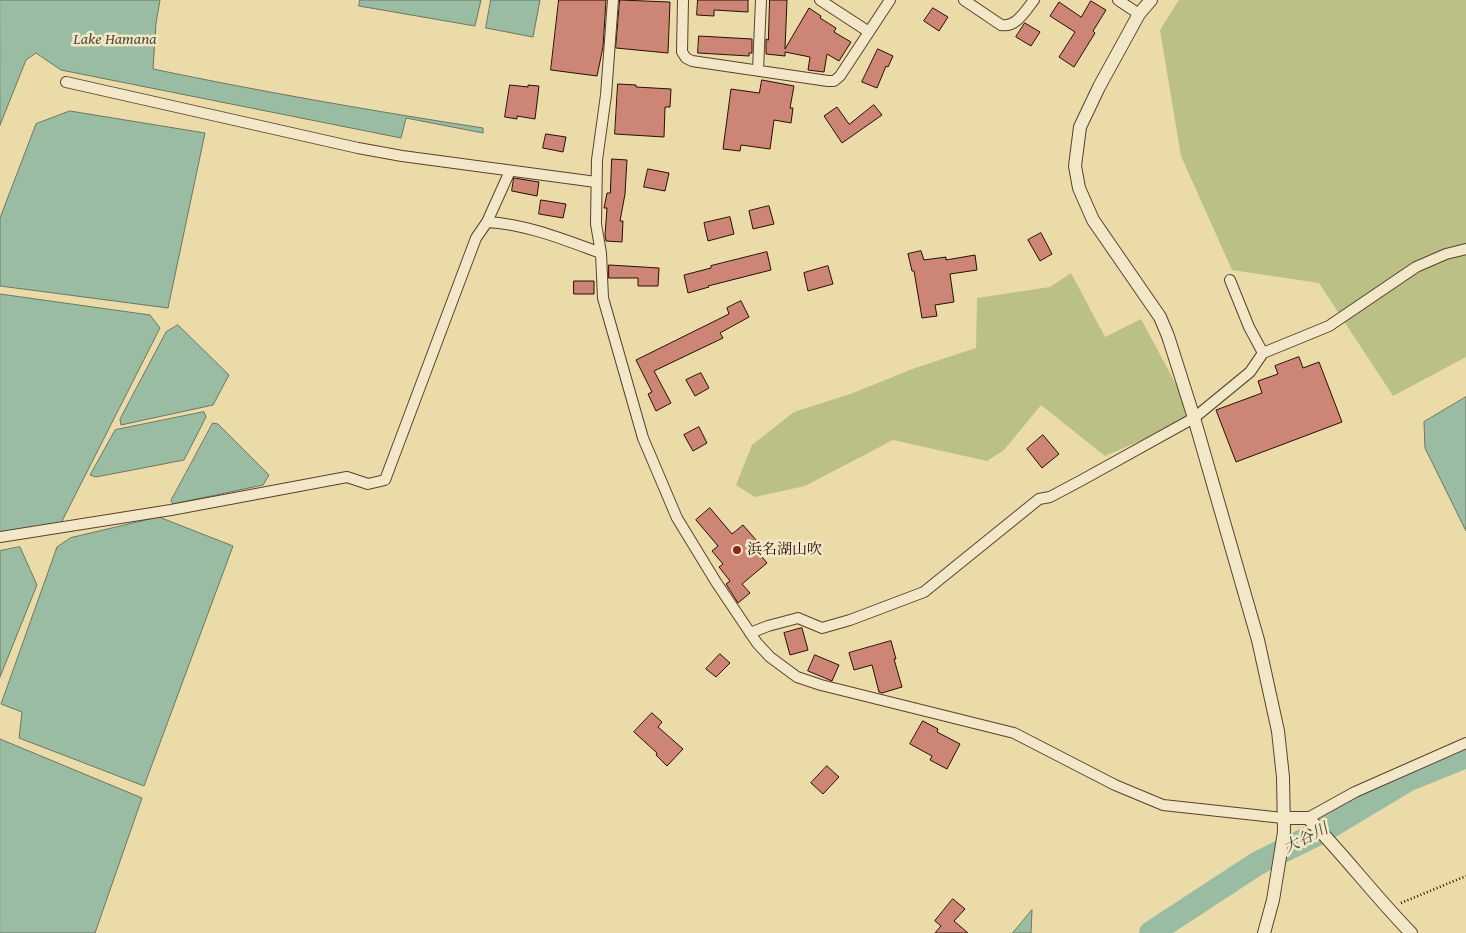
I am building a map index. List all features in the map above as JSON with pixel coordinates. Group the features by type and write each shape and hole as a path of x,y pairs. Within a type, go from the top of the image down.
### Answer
{"street":[{"path":"613,0 606,95 597,160 596,182 596,224 604,298 643,438 677,518 750,633 770,657 797,677 821,685 1014,733 1115,785 1163,805 1283,818 1308,818 1355,792 1466,743"},
{"path":"683,0 682,52 686,58 692,61 724,67 758,70 828,81 834,81 845,70 890,0"},
{"path":"758,70 761,0"},
{"path":"820,0 869,32"},
{"path":"964,0 1001,25 1006,26 1020,18 1034,0"},
{"path":"1118,0 1139,14"},
{"path":"1151,0 1139,14 1099,87 1080,127 1075,166 1079,188 1093,220 1160,317 1168,336 1194,418 1258,640 1278,732 1283,777 1284,832 1279,870 1264,933"},
{"path":"66,82 358,148 596,182"},
{"path":"0,537 170,510 347,477 368,484 384,480 476,238 487,222 510,170"},
{"path":"487,222 500,223 557,237 600,253"},
{"path":"750,633 798,618 822,628 850,620 924,592 1039,499 1050,497 1194,418 1250,372 1263,353 1329,326 1416,267 1446,254 1466,249"},
{"path":"1230,280 1249,327 1263,353"},
{"path":"1308,818 1336,846 1388,909 1411,933"}],"path":[{"path":"1388,909 1466,876"}],"shaded area":[{"path":"1179,0 1466,0 1466,357 1393,396 1319,283 1232,270 1181,156 1160,30"},
{"path":"1071,273 1105,337 1141,319 1194,418 1105,456 1041,405 1004,450 987,461 893,440 805,486 755,497 736,485 752,445 794,412 853,393 915,368 976,348 977,298 1050,287"}],"water":[{"name":"Lake Hamana","path":"0,0 160,0 156,23 153,69 318,101 483,128 483,133 406,118 401,138 61,70 36,53 26,60 0,125"},
{"path":"360,0 481,0 475,26 359,6"},
{"path":"491,0 540,0 533,37 486,28"},
{"path":"70,111 205,133 168,308 0,286 0,218 36,124"},
{"path":"0,294 150,315 160,328 61,523 0,537"},
{"path":"178,325 229,375 213,405 121,425 120,419 166,332"},
{"path":"1466,397 1466,531 1425,448 1424,422"},
{"path":"204,412 206,417 184,460 96,477 90,475 115,430"},
{"path":"213,423 218,424 269,475 263,485 173,504 171,501"},
{"path":"159,517 233,546 144,786 19,738 22,712 1,704 57,547 70,538"},
{"path":"20,547 37,585 0,677 0,551"},
{"path":"0,739 142,798 95,933 0,933"},
{"path":"1032,910 1031,933 1013,933"}],"building":[{"path":"559,0 606,0 603,47 597,76 551,70"},
{"path":"620,0 670,2 668,53 616,48"},
{"path":"698,0 748,0 748,12 714,10 714,16 697,15"},
{"path":"770,0 787,0 785,49 809,8 836,28 834,32 851,42 839,61 827,54 824,72 808,70 810,57 785,52 785,56 766,54"},
{"path":"1091,1 1106,10 1093,31 1095,33 1074,67 1059,57 1075,32 1050,16 1059,2 1081,17"},
{"path":"933,8 948,17 939,31 924,21"},
{"path":"1025,23 1040,32 1031,46 1016,37"},
{"path":"699,36 752,39 752,53 749,53 749,56 698,53"},
{"path":"878,49 893,56 888,67 886,66 877,88 862,82"},
{"path":"762,80 794,86 790,108 793,108 791,123 774,120 770,149 741,145 740,151 723,149 731,89 759,93"},
{"path":"618,84 671,89 670,107 665,107 664,137 615,134"},
{"path":"510,85 539,86 535,119 517,116 517,119 505,117"},
{"path":"874,105 882,115 842,143 824,116 837,107 849,124"},
{"path":"546,134 566,137 563,152 543,148"},
{"path":"612,159 627,160 625,194 620,221 623,221 622,242 606,241 605,235 607,208 604,208 607,193 610,193"},
{"path":"648,169 669,173 665,191 644,187"},
{"path":"514,178 539,182 537,196 512,191"},
{"path":"541,200 566,204 563,218 539,214"},
{"path":"769,206 774,224 753,229 749,211"},
{"path":"730,217 734,234 708,241 704,223"},
{"path":"1041,233 1052,254 1040,261 1028,240"},
{"path":"921,251 924,260 946,257 946,260 975,255 977,270 950,274 954,302 935,305 937,316 922,318 914,271 912,271 908,254"},
{"path":"767,252 771,270 688,293 684,275"},
{"path":"609,265 659,268 658,286 638,286 638,278 609,278"},
{"path":"828,266 833,284 808,291 804,273"},
{"path":"574,281 594,281 594,294 574,294"},
{"path":"741,301 749,317 720,333 723,338 654,371 671,403 656,411 648,394 652,392 636,360 729,314 727,308"},
{"path":"1299,357 1303,368 1319,362 1342,422 1236,462 1216,410 1262,393 1258,381 1278,374 1275,366"},
{"path":"701,373 709,388 695,396 686,380"},
{"path":"699,427 707,443 693,451 684,435"},
{"path":"1043,435 1059,454 1042,468 1027,449"},
{"path":"710,508 732,534 743,525 763,548 758,552 767,563 742,584 750,593 738,603 726,584 730,581 719,567 723,564 712,551 718,546 696,520"},
{"path":"802,628 808,650 790,655 784,633"},
{"path":"891,641 902,687 882,693 879,692 872,665 854,670 849,653"},
{"path":"720,654 730,663 716,677 706,669"},
{"path":"815,655 839,665 832,681 808,671"},
{"path":"652,713 662,722 658,727 683,749 667,766 656,755 657,753 634,732"},
{"path":"923,721 938,729 937,732 960,744 947,769 930,760 932,756 910,744"},
{"path":"827,766 839,777 823,794 811,783"},
{"path":"953,899 965,909 954,921 968,933 935,933 941,926 935,921"}],"waterway":[{"name":"大谷川","path":"1151,933 1258,863 1319,833 1409,779 1466,756"}],"place":[{"name":"浜名湖山吹","path":"737,550"}]}
